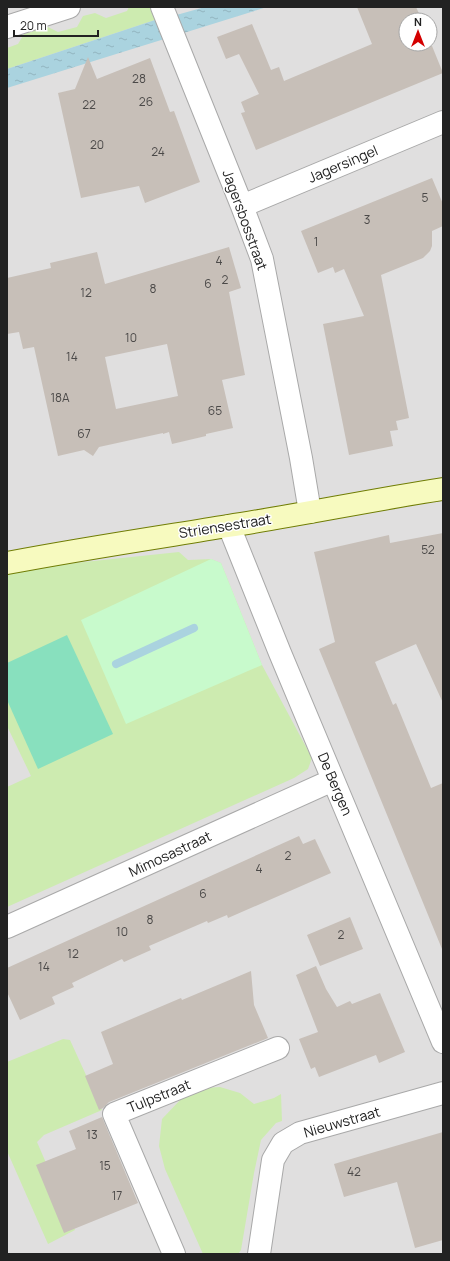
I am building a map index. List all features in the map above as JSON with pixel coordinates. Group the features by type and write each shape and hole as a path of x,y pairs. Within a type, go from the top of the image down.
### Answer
{"street":[{"path":"7,27 69,7"},
{"name":"Jagersbosstraat","path":"162,7 262,259 301,458 310,512"},
{"name":"Jagersingel","path":"242,206 443,122"},
{"name":"Striensestraat","path":"7,563 443,489"},
{"name":"De Bergen","path":"229,526 254,590 443,1042"},
{"name":"Mimosastraat","path":"7,927 334,780"},
{"name":"Tulpstraat","path":"174,1254 114,1114 278,1048"},
{"name":"Nieuwstraat","path":"259,1254 273,1160 283,1143 300,1133 443,1093"}],"shaded area":[{"path":"7,7 443,7 443,1254 7,1254"}],"green space":[{"path":"129,7 150,7 155,20 7,69 7,48 18,44 24,34 48,27 58,32 77,27 83,16 95,13 106,18 127,11"},
{"path":"179,552 188,560 211,559 221,563 262,665 312,758 308,769 294,778 7,907 7,787 31,776 7,726 7,574 65,564"},
{"path":"211,559 221,563 262,665 126,724 81,620"},
{"path":"67,635 113,734 38,769 7,700 7,663"},
{"path":"63,1039 70,1040 102,1110 44,1135 37,1142 75,1230 48,1244 7,1151 7,1062"},
{"path":"220,1087 240,1093 254,1104 274,1098 281,1094 282,1121 276,1123 261,1140 241,1250 238,1254 203,1254 165,1169 159,1146 162,1119 183,1097 205,1088"}],"water":[{"path":"205,7 267,7 7,88 7,69 155,20"}],"building":[{"path":"357,7 416,7 418,12 398,12 398,52 434,52 443,73 256,150 241,113 245,112 241,102 259,94 239,54 226,59 217,37 252,24 271,70 279,67 284,81 372,44"},
{"path":"88,57 97,79 150,58 170,112 174,111 200,182 145,203 139,186 81,198 58,93 75,89"},
{"path":"432,178 443,204 443,226 432,231 432,246 430,251 423,258 381,275 409,418 396,421 398,430 390,431 393,446 349,455 323,324 364,316 344,269 335,273 333,267 318,273 301,231"},
{"path":"229,247 241,288 229,292 245,375 222,380 233,428 172,444 169,432 99,447 93,456 84,450 58,456 34,347 23,349 19,332 7,334 7,278 51,268 50,263 97,252 105,284","holes":["167,344 178,396 116,409 105,357"]},
{"path":"443,533 443,703 416,644 375,662 393,705 396,703 431,788 443,783 442,949 319,649 335,642 314,552 389,535 390,543"},
{"path":"299,836 303,844 315,839 331,873 228,918 227,915 208,923 207,921 149,946 151,950 124,962 122,959 72,983 74,987 52,997 55,1004 20,1020 7,992 7,968"},
{"path":"350,917 363,949 320,966 307,935"},
{"path":"316,966 326,989 337,1007 350,1001 352,1004 380,993 405,1052 379,1063 376,1055 319,1077 315,1067 311,1069 299,1039 318,1032 296,975"},
{"path":"251,971 254,1005 268,1038 109,1102 99,1110 85,1076 113,1064 101,1032 181,998 182,1000"},
{"path":"102,1117 138,1203 64,1233 36,1165 76,1149 69,1131"},
{"path":"443,1132 443,1240 415,1248 397,1182 344,1197 334,1164"}],"waterway":[{"path":"116,664 194,628"}]}
